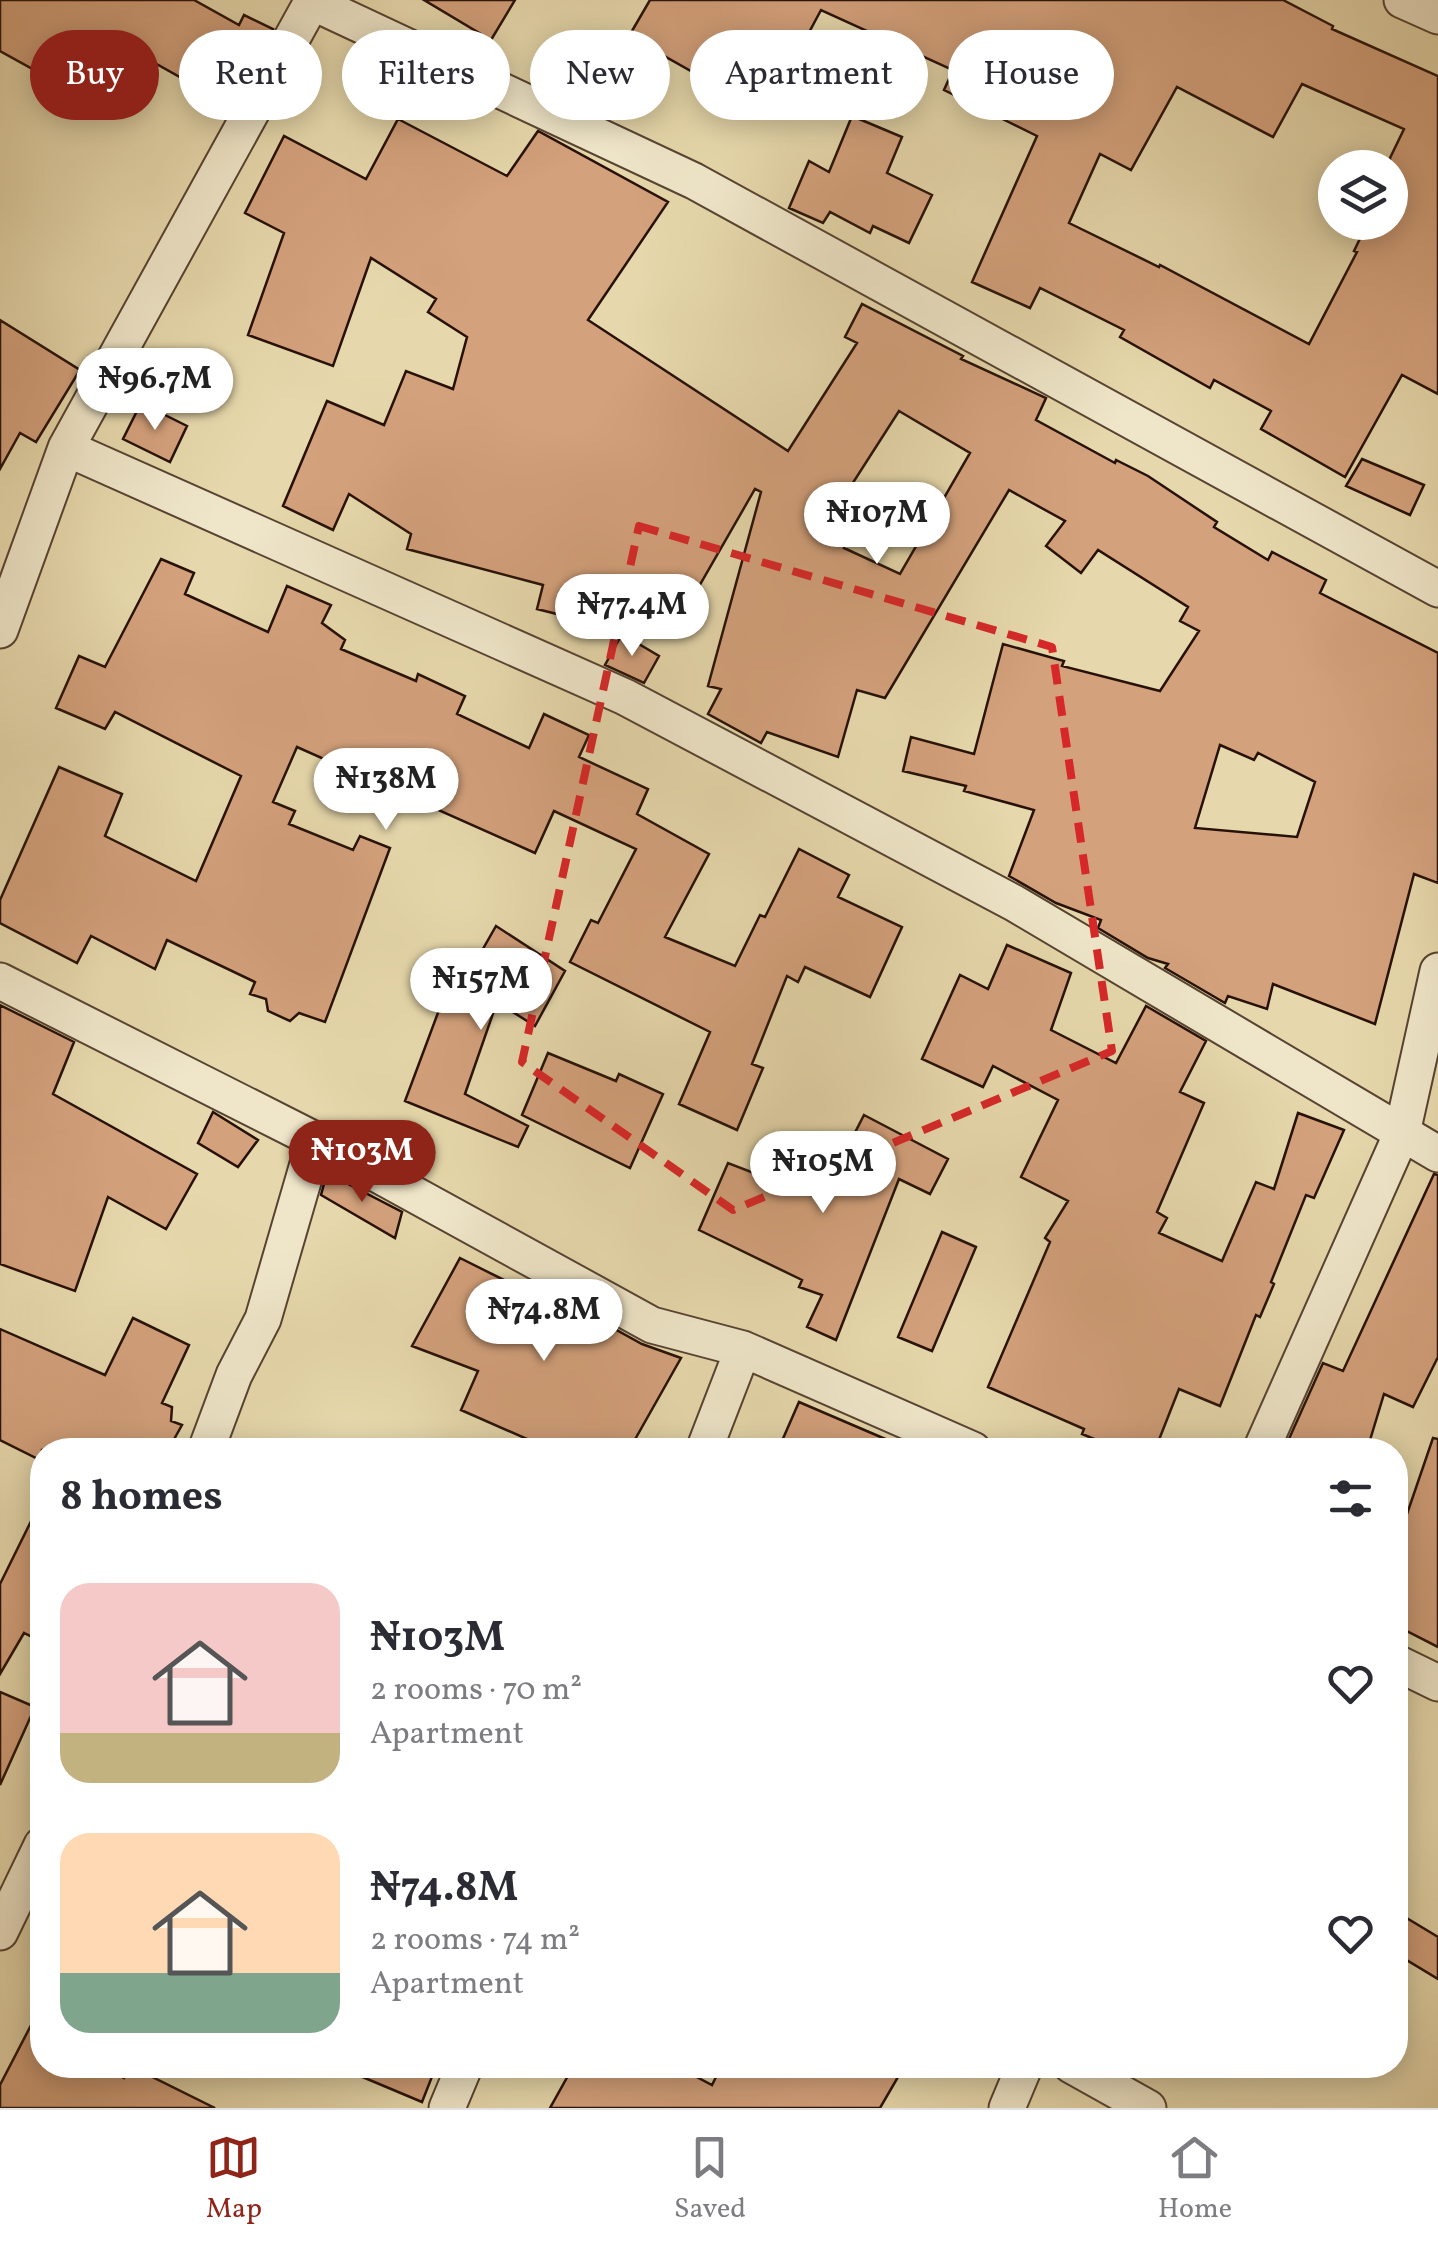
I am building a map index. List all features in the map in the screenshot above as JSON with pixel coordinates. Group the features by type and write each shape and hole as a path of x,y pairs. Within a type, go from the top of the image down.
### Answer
{"street":[{"path":"1402,0 1438,16"},
{"path":"0,630 66,448 313,1 694,182 1438,589"},
{"path":"66,448 625,697 1014,903 1438,1154"},
{"path":"1267,1438 1402,1133 1438,971"},
{"path":"0,982 315,1140 652,1326 743,1349 946,1438"},
{"path":"210,1438 234,1375 263,1319 315,1140"},
{"path":"709,1438 743,1349"},
{"path":"1408,1668 1438,1683"},
{"path":"0,1932 30,1870"},
{"path":"447,2108 460,2078"},
{"path":"1007,2108 1020,2078"},
{"path":"1094,2078 1148,2108"}],"highlighted area":[{"path":"639,526 1052,647 1112,1051 733,1210 522,1062"}],"building":[{"path":"0,0 194,0 239,25 244,15 273,29 179,30 179,77 159,65 159,30 30,30 30,68 0,51"},
{"path":"424,0 515,0 497,30 474,30"},
{"path":"650,0 1283,0 1333,26 1332,29 1438,76 1438,394 1402,375 1345,477 1261,429 1271,411 1214,380 1210,388 1120,337 1124,330 1040,288 1030,308 972,282 1037,136 1005,120 1114,120 1114,30 948,30 948,68 928,59 928,30 865,30 821,10 810,30 690,30 690,71 670,59 670,30 632,30","holes":["1302,84 1404,129 1394,150 1408,150 1408,240 1359,240 1354,251 1357,252 1309,344 1160,265 1069,223 1100,154 1131,170 1177,87 1273,137"]},
{"path":"397,120 507,176 538,131 668,202 588,320 788,451 857,343 845,337 862,304 963,356 961,359 1046,398 1036,420 1115,463 1116,460 1148,476 1217,522 1214,527 1268,560 1272,552 1326,580 1320,593 1438,653 1438,883 1414,874 1375,1024 1273,984 1267,1009 1228,996 1225,1003 1165,968 1168,964 1148,958 1098,928 1101,920 1056,903 1009,876 1034,810 964,791 966,786 903,771 911,737 974,754 1003,644 1064,661 1062,666 1160,691 1199,631 1180,621 1188,607 1098,550 1081,573 1046,546 1065,521 1009,490 885,698 857,690 838,757 767,732 761,743 708,714 721,689 708,686 761,492 755,489 694,595 625,578 613,628 537,609 543,585 407,549 411,534 349,494 333,530 283,506 327,401 384,425 406,371 453,389 467,337 428,312 436,299 371,258 333,366 248,335 284,233 245,213 284,136 366,179","holes":["899,411 970,453 900,574 844,548 847,540 822,531","1220,745 1254,760 1258,753 1315,782 1297,837 1195,828"]},
{"path":"850,120 862,120 902,137 887,173 932,195 909,243 873,226 870,233 830,212 823,223 789,208 809,161 829,172"},
{"path":"0,320 80,370 36,442 20,433 0,469"},
{"path":"141,403 187,426 170,462 123,439"},
{"path":"1362,459 1424,485 1410,515 1346,486"},
{"path":"161,559 194,573 185,594 268,632 287,586 331,605 322,623 345,640 341,649 416,681 418,674 465,696 457,714 529,748 544,714 589,735 579,757 648,789 637,814 709,854 665,937 735,966 799,849 849,875 838,897 902,927 870,997 805,967 798,982 787,976 752,1064 763,1068 737,1130 679,1104 710,1032 570,962 591,920 598,923 636,849 554,811 535,853 297,747 273,802 295,811 289,824 353,850 360,836 390,848 325,1022 299,1013 290,1021 268,1011 266,999 250,994 255,982 167,940 155,969 91,936 77,963 0,923 0,900 59,767 122,794 105,836 196,881 241,776 115,712 105,729 56,708 79,656 105,667"},
{"path":"622,634 659,656 644,683 605,665"},
{"path":"496,926 565,971 535,1026 497,1002 465,1094 528,1126 518,1147 405,1101 442,1002 451,1005"},
{"path":"1007,945 1071,973 1051,1030 1116,1063 1146,1006 1206,1041 1180,1092 1204,1103 1157,1212 1167,1218 1159,1233 1222,1261 1256,1182 1274,1189 1298,1113 1344,1130 1314,1198 1306,1195 1271,1282 1274,1284 1260,1317 1256,1315 1220,1406 1179,1389 1160,1438 1092,1438 1082,1434 1084,1429 988,1387 1050,1242 1045,1238 1068,1201 1021,1177 1058,1100 993,1066 983,1087 922,1059 960,975 988,989"},
{"path":"0,1005 74,1042 53,1094 197,1174 166,1229 108,1197 75,1291 0,1264"},
{"path":"548,1053 616,1081 619,1074 663,1094 630,1168 522,1115"},
{"path":"213,1112 258,1140 238,1167 198,1143"},
{"path":"864,1115 948,1159 930,1194 899,1179 836,1340 807,1327 822,1295 799,1287 802,1280 699,1230 728,1163 821,1199"},
{"path":"327,1173 402,1212 395,1238 321,1195"},
{"path":"1434,1174 1438,1175 1438,1357 1413,1407 1384,1394 1371,1438 1289,1438 1323,1363 1343,1371"},
{"path":"942,1232 976,1247 932,1351 898,1337"},
{"path":"460,1258 532,1294 537,1286 642,1344 681,1358 636,1438 525,1438 461,1410 478,1371 412,1346"},
{"path":"133,1318 189,1345 162,1403 172,1407 171,1421 182,1425 175,1438 30,1438 30,1455 0,1440 0,1329 105,1375"},
{"path":"799,1402 883,1438 783,1438"},
{"path":"1433,1438 1438,1439 1438,1647 1408,1632 1408,1511"},
{"path":"30,1523 30,1636 24,1633 0,1674 0,1584"},
{"path":"0,1692 30,1705 30,1718 0,1785"},
{"path":"1408,1919 1438,1937 1438,1979 1408,1961"},
{"path":"30,2027 30,2078 154,2078 215,2108 0,2108 0,2085"},
{"path":"365,2078 431,2078 422,2102"},
{"path":"567,2078 699,2078 712,2085 716,2078 897,2078 880,2108 550,2108"}]}
